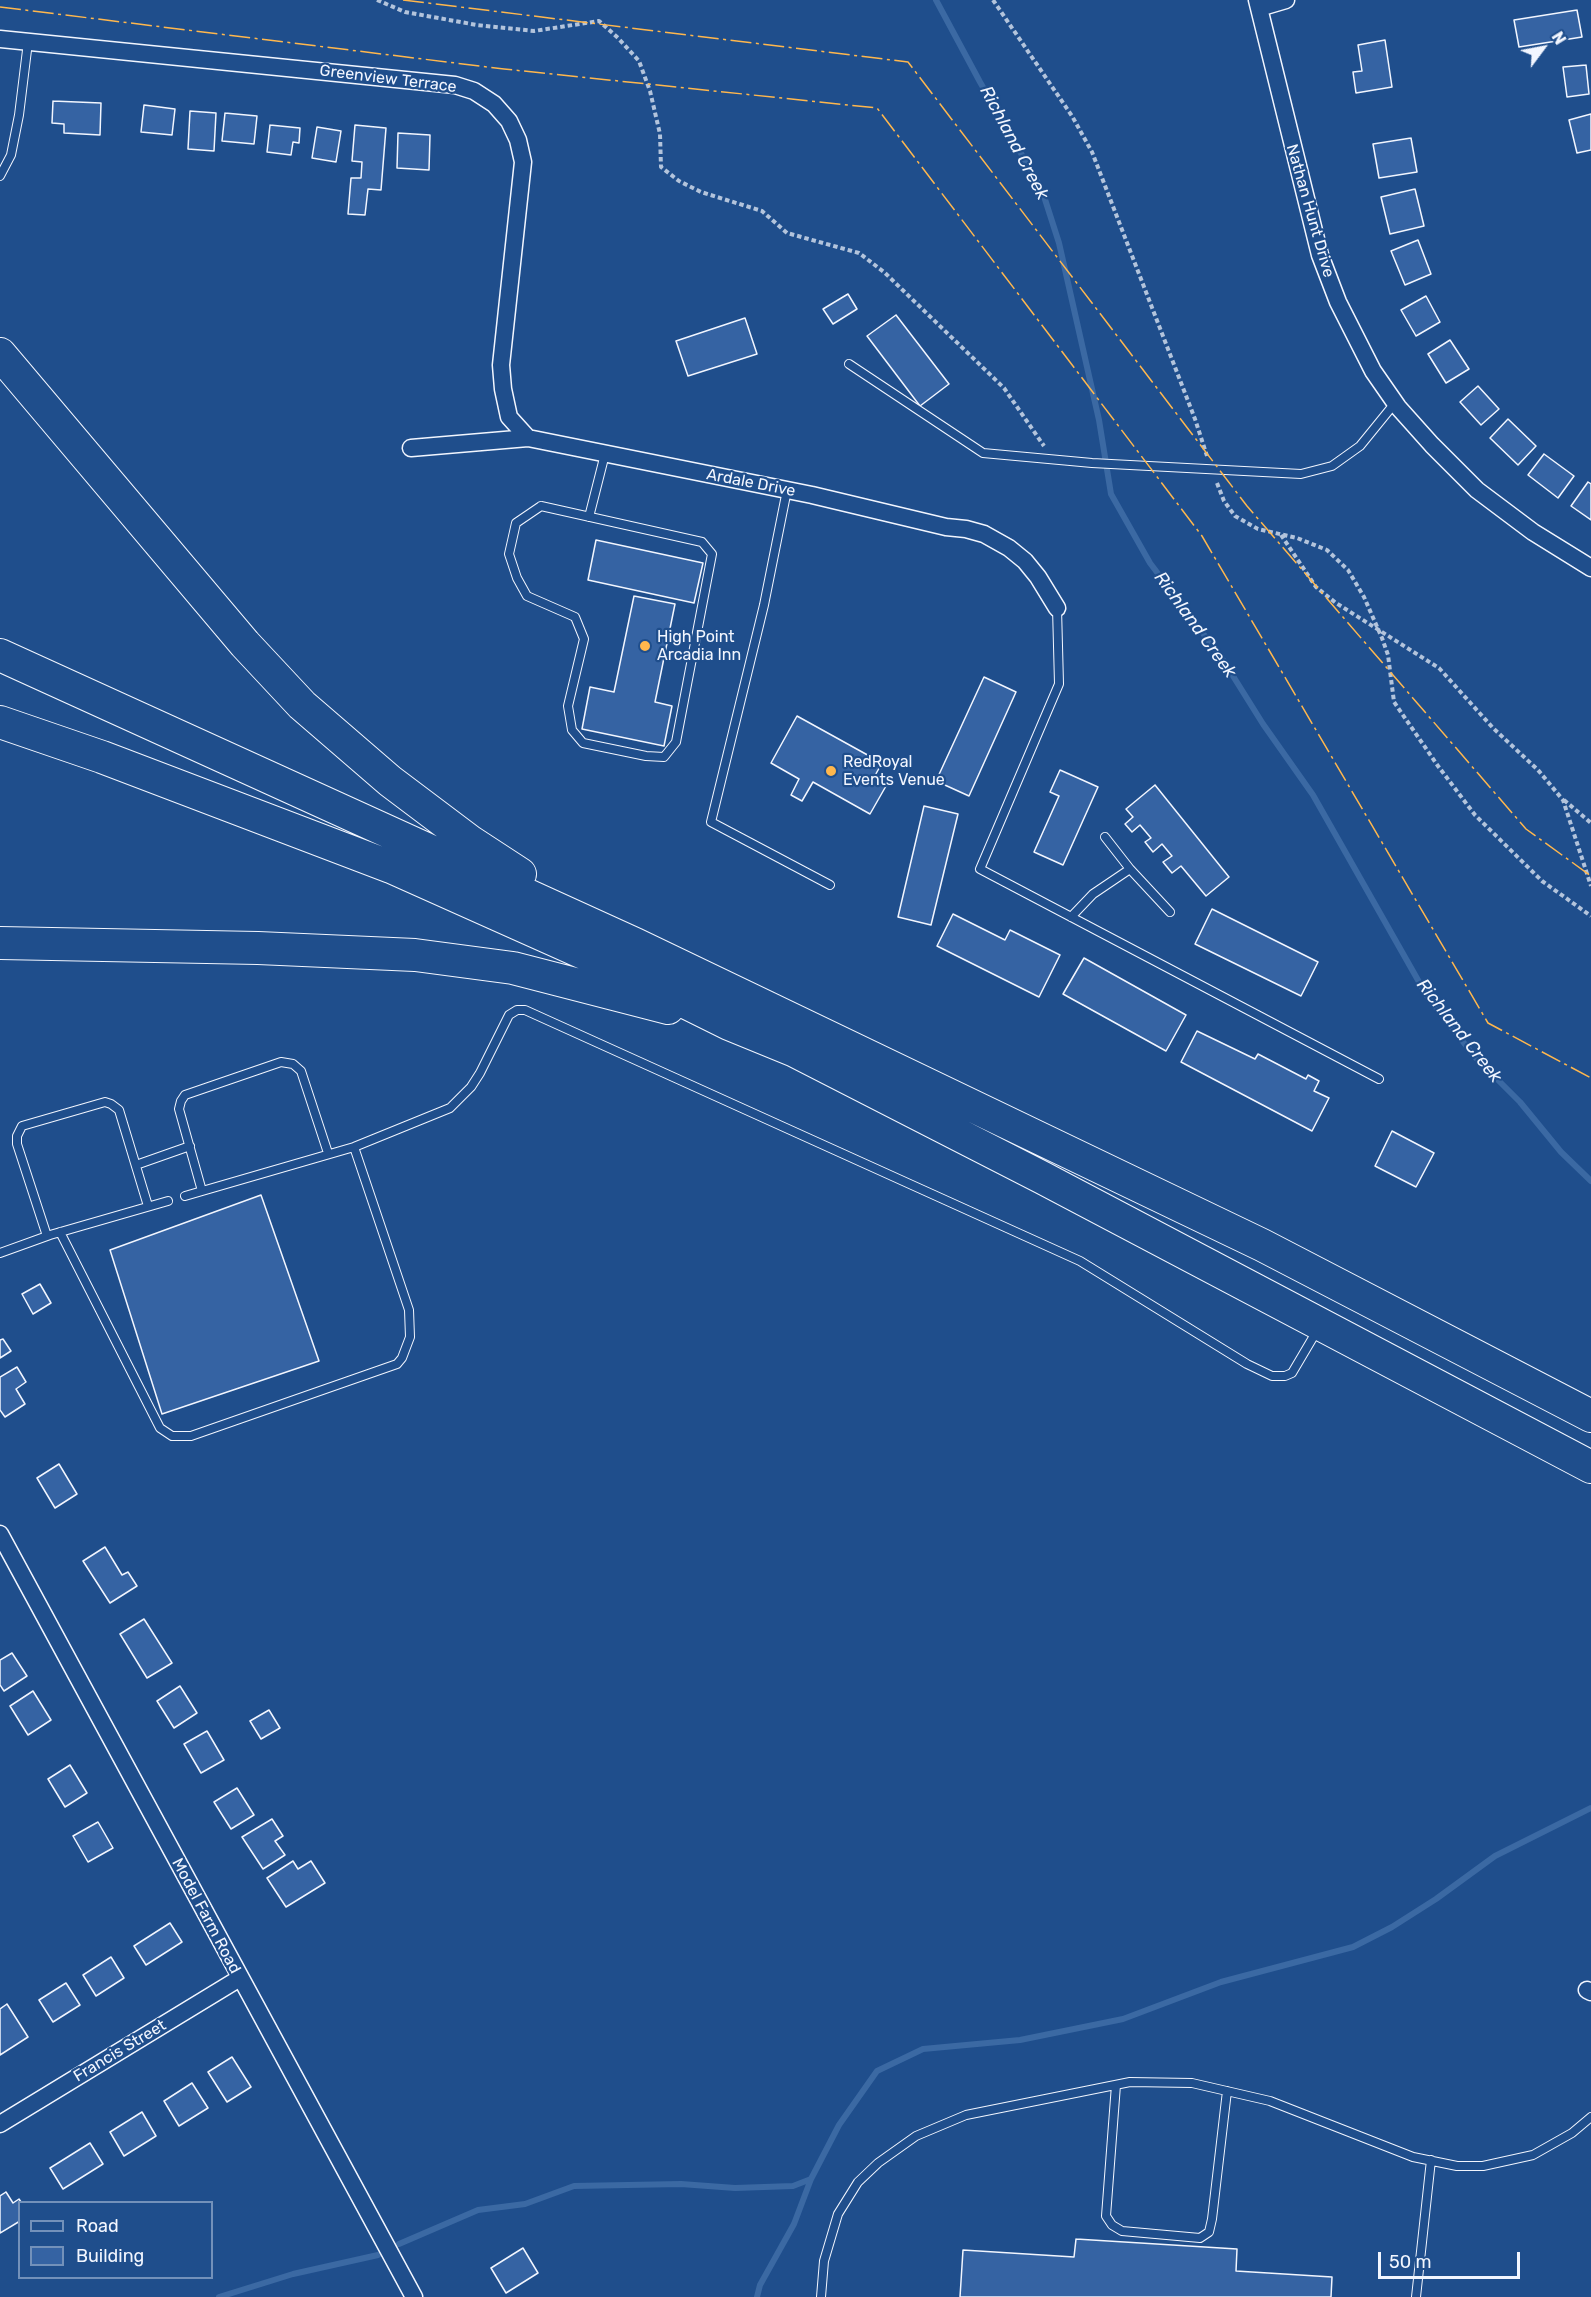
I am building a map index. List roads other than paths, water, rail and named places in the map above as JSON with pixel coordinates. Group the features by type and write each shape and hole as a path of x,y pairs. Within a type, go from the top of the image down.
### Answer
{"highway":[{"path":"0,354 245,644 302,705 390,781 471,842 523,876 586,906 635,944"},
{"path":"0,655 635,944 1262,1245 1591,1416"},
{"path":"0,722 102,757 391,867 610,965 729,1024 815,1061 1321,1323 1591,1467"},
{"path":"0,943 258,948 415,955 513,968 729,1024"}],"street":[{"path":"1258,4 1286,0"},
{"name":"Nathan Hunt Drive","path":"1258,4 1320,255 1338,303 1374,371 1395,403 1432,445 1477,489 1533,532 1591,568"},
{"name":"Greenview Terrace","path":"0,39 454,85 474,91 494,104 509,121 518,140 523,162 501,365 509,417 528,438"},
{"name":"Ardale Drive","path":"411,448 528,438 787,490 984,534 1009,548 1025,561 1057,608"},
{"name":"Model Farm Road","path":"0,1534 414,2297"},
{"name":"Francis Street","path":"0,2123 240,1978"}],"lane":[{"path":"0,176 11,155 19,116 28,42"},
{"path":"849,364 983,453 1092,463 1301,474 1332,466 1360,446 1395,403"},
{"path":"589,517 605,454"},
{"path":"787,490 764,605 711,822 830,885"},
{"path":"541,506 589,517 702,542 712,554 676,742 664,757 646,756 583,743 572,730 568,706 584,639 575,616 527,596 517,578 509,554 516,523 541,506"},
{"path":"1057,608 1059,684 980,869 1379,1079"},
{"path":"1105,837 1130,869 1170,912"},
{"path":"1071,917 1093,894 1130,869"},
{"path":"185,1196 354,1147 450,1108 460,1100 476,1080 509,1015 516,1010 525,1010 1080,1261 1247,1364 1272,1376 1285,1376 1292,1372 1321,1323"},
{"path":"202,1191 179,1109 186,1095 287,1062 301,1071 328,1153"},
{"path":"47,1236 17,1144 17,1136 22,1126 105,1102 111,1104 119,1110 148,1206"},
{"path":"136,1165 190,1146"},
{"path":"60,1232 160,1428 172,1436 191,1436 397,1364 402,1358 410,1337 409,1310 354,1147"},
{"path":"0,1252 168,1201"},
{"path":"821,2297 824,2261 838,2214 858,2182 878,2163 916,2136 966,2115 1130,2082 1192,2083 1270,2101 1413,2157 1457,2166 1483,2166 1533,2155 1572,2133 1591,2118"},
{"path":"1116,2085 1106,2216 1122,2231 1200,2238 1209,2232 1212,2219 1227,2091"},
{"path":"1416,2297 1431,2160"}],"waterway":[{"name":"Richland Creek","path":"936,0 1042,190 1059,243 1099,420 1111,494 1150,563 1223,660 1263,724 1313,795 1427,996 1475,1057 1520,1102 1561,1152 1591,1181"},
{"path":"757,2297 760,2285 794,2224 811,2179 839,2125 877,2071 923,2049 1020,2040 1123,2019 1221,1982 1353,1947 1392,1927 1436,1899 1495,1856 1591,1808"},
{"path":"399,2244 478,2210 525,2204 574,2186 681,2184 735,2188 793,2186 811,2179"},
{"path":"219,2297 293,2274 378,2255"}],"place":[{"name":"High Point Arcadia Inn","path":"645,646"},
{"name":"RedRoyal Events Venue","path":"831,771"}]}
